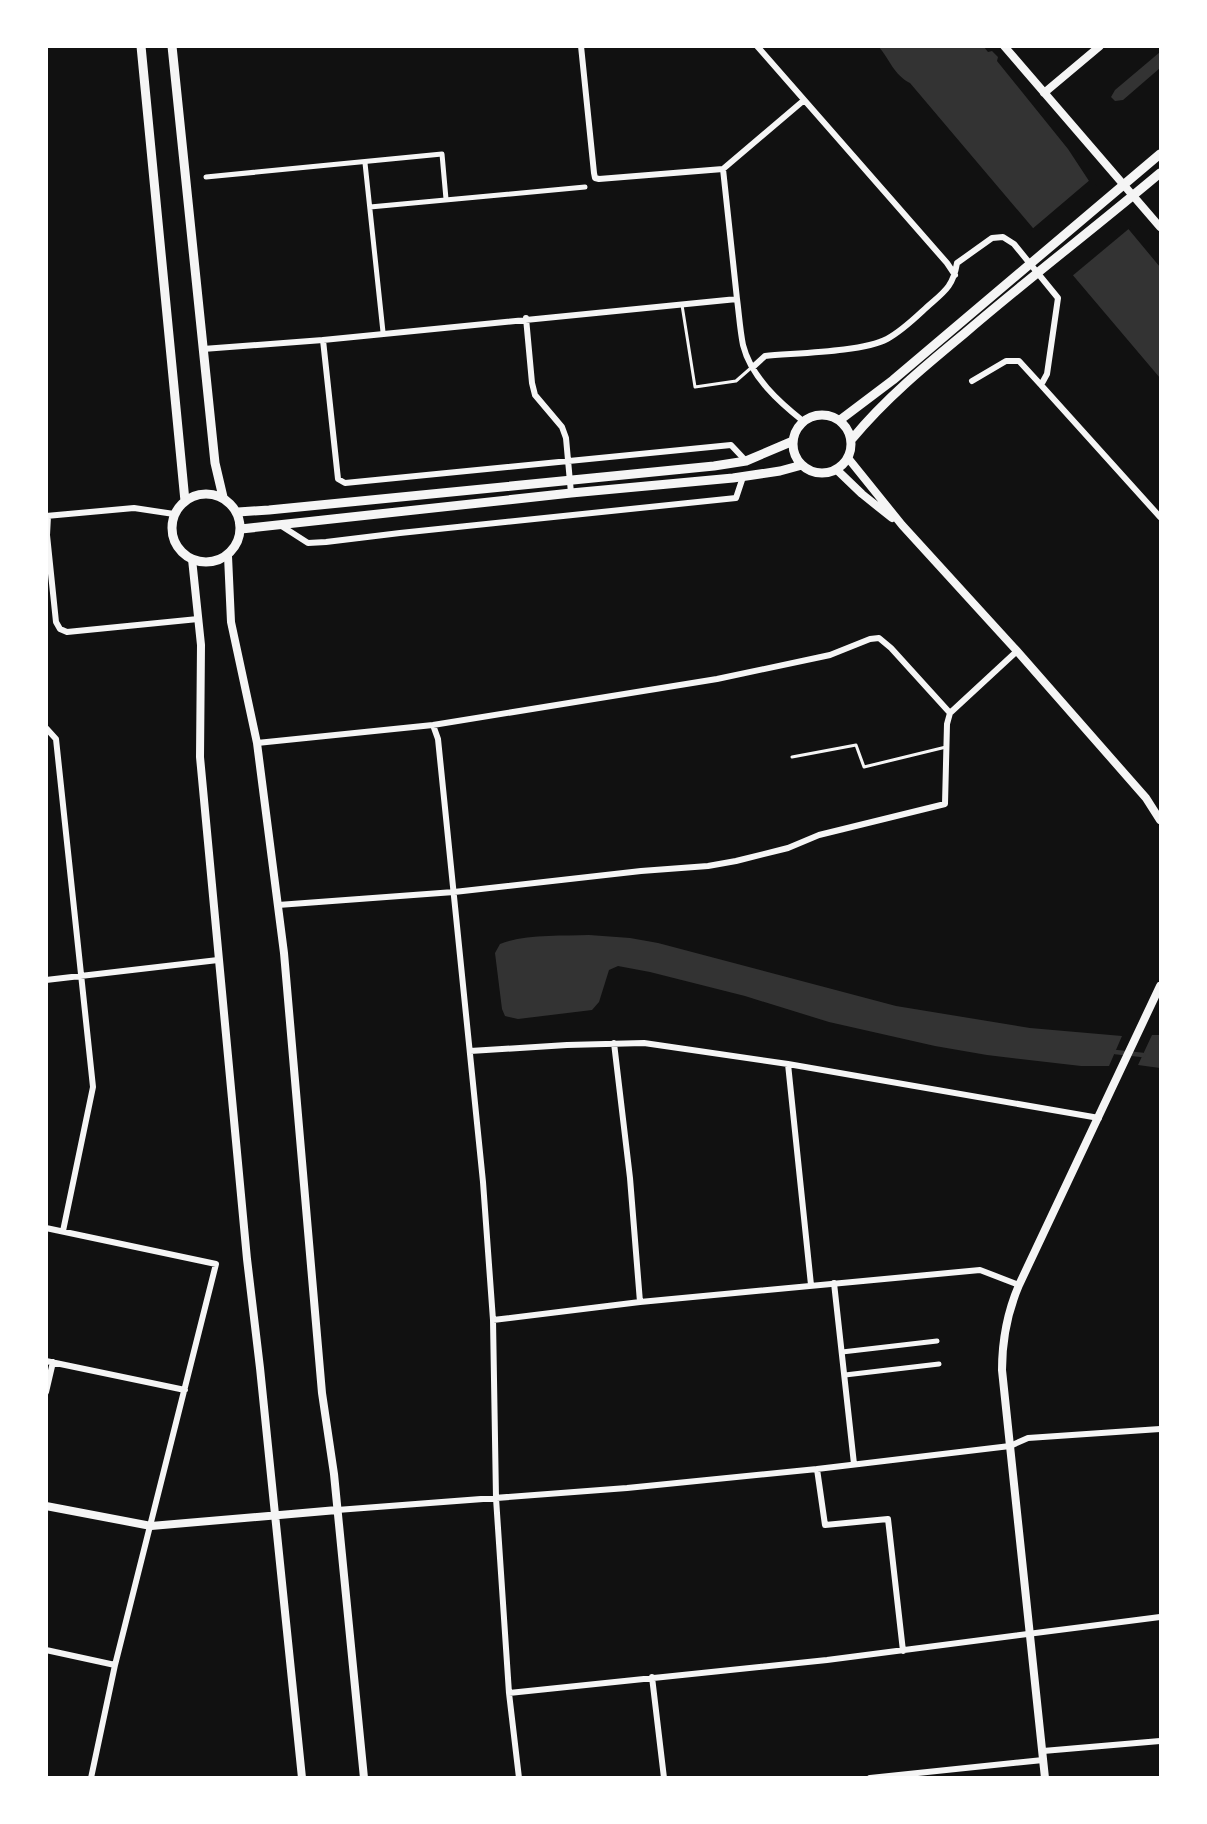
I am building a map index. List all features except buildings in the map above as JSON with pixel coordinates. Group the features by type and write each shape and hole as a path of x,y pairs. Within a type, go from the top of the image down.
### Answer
{"main road":[{"path":"141,46 185,501"},
{"path":"172,46 215,463 223,497"},
{"path":"852,439 848,429 840,420 828,415 815,415 803,421 796,430 793,450 802,465 812,472 825,474 837,470 848,458 852,439 896,391 1161,154"},
{"path":"840,420 1024,276 1101,224 1161,173"},
{"path":"238,512 746,461 793,441"},
{"path":"241,529 571,493 743,477 802,465"},
{"path":"210,493 223,497 238,512 241,529 239,538 228,556 216,561 192,560 181,552 174,540 171,527 174,514 185,501 196,494 210,493"}],"street":[{"path":"581,46 595,178 599,179 723,169 803,100"},
{"path":"757,46 955,275"},
{"path":"1004,46 1161,227"},
{"path":"1044,93 1100,46"},
{"path":"206,177 442,154 446,199"},
{"path":"365,162 383,332"},
{"path":"723,169 743,346 764,385 786,408 803,421"},
{"path":"370,207 585,187"},
{"path":"753,367 765,356 868,346 887,339 949,288 957,263 992,238 999,236 1014,243 1058,298 1047,374 1041,385"},
{"path":"203,349 323,340 383,332 737,299"},
{"path":"526,318 535,395 562,427 566,438 571,493"},
{"path":"323,340 338,479 345,483 731,445 746,461"},
{"path":"972,381 1006,362 1019,361 1161,518"},
{"path":"848,458 902,525 1146,798 1161,820"},
{"path":"837,470 862,494 902,525"},
{"path":"280,524 308,543 327,542 736,498 743,477"},
{"path":"174,514 134,508 47,516 56,622 60,629 67,632 198,619"},
{"path":"228,556 231,622 257,743 287,982 322,1394 337,1510 364,1778"},
{"path":"192,560 201,645 200,757 215,903 218,960 302,1778"},
{"path":"257,743 433,725 717,679 830,655 870,639 879,638 891,648 950,713"},
{"path":"278,905 454,891 708,866 788,848 819,835 945,804 947,724 950,713 1017,651"},
{"path":"433,725 438,739 454,891 494,1320 496,1498 509,1693 519,1778"},
{"path":"49,729 56,739 93,1087 63,1231"},
{"path":"46,980 218,960"},
{"path":"1045,1778 1002,1370 1002,1346 1009,1312 1018,1285 1161,986"},
{"path":"614,1043 630,1178 640,1302"},
{"path":"470,1051 644,1043 788,1064 1099,1118"},
{"path":"788,1064 811,1286"},
{"path":"46,1228 216,1264 115,1665 91,1778"},
{"path":"494,1320 640,1302 980,1270 1018,1285"},
{"path":"834,1283 854,1464"},
{"path":"842,1352 937,1341"},
{"path":"46,1392 50,1362 186,1390"},
{"path":"845,1375 939,1364"},
{"path":"46,1506 151,1526 817,1469 1010,1446 1028,1438 1161,1429"},
{"path":"817,1469 825,1524 888,1519 903,1651"},
{"path":"509,1693 903,1651 1161,1617"},
{"path":"46,1650 115,1665"},
{"path":"652,1677 664,1778"},
{"path":"870,1778 1161,1741"}],"lane":[{"path":"682,305 695,387 736,381 753,367"},
{"path":"792,757 856,745 864,767 946,747"}],"shaded area":[{"path":"879,47 984,47 998,57 997,61 1068,149 1091,184 1160,267 1160,378 910,83 896,72"},
{"path":"1160,52 1160,68 1123,100 1115,101 1111,97 1115,90"},
{"path":"589,935 658,943 896,1006 1030,1028 1122,1036 1109,1066 1081,1066 987,1055 935,1046 829,1022 745,996 618,966 609,970 599,1002 592,1010 518,1019 505,1016 502,1009 495,953 500,944 532,937"},
{"path":"1152,1035 1160,1035 1160,1068 1138,1065"}],"pier":[{"path":"1091,179 1131,227 1071,277 1031,230"}],"waterway":[{"path":"1115,1052 1143,1055"}]}
